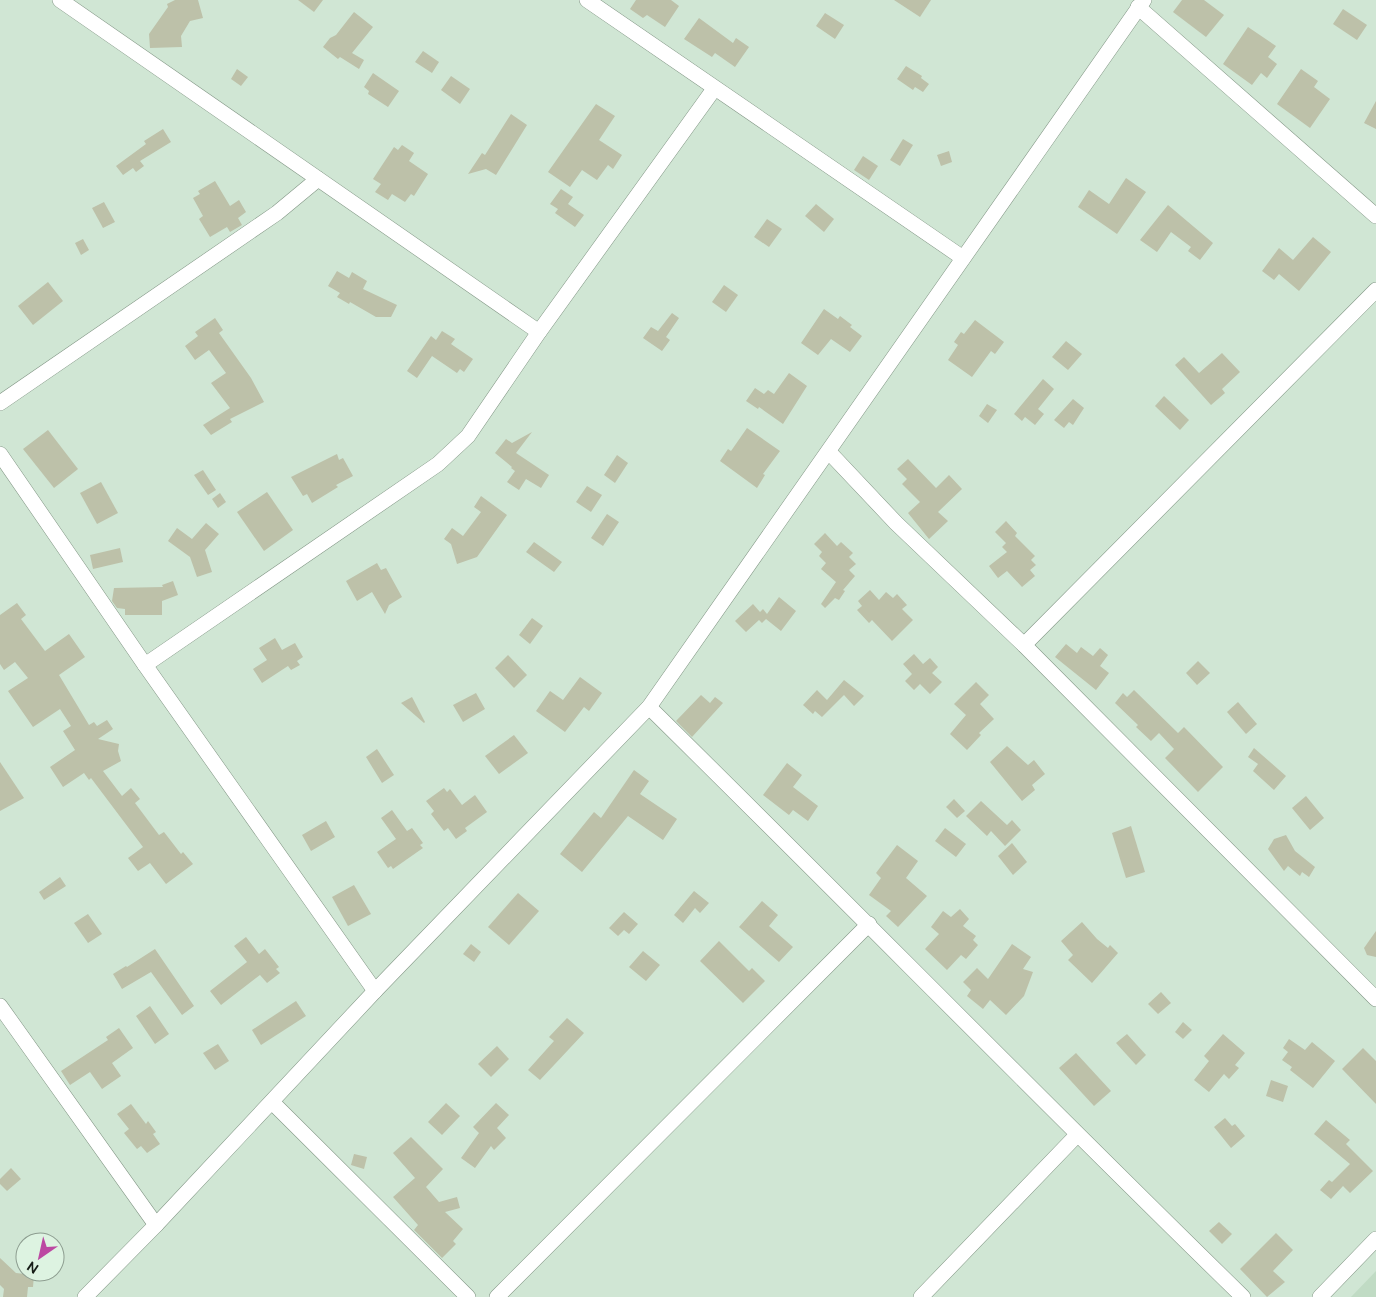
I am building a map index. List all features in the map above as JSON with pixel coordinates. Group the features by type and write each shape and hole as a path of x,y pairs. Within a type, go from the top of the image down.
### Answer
{"street":[{"path":"60,0 539,332"},
{"path":"587,0 963,258"},
{"path":"85,1297 156,1225 375,990 649,707 1141,4 1376,216"},
{"path":"145,665 438,464 468,436 539,332 714,88"},
{"path":"0,403 277,213 318,179"},
{"path":"1024,645 1376,290"},
{"path":"829,452 896,523 1024,645 1376,999"},
{"path":"0,454 145,665 375,990"},
{"path":"649,707 869,924 1076,1136 1243,1297"},
{"path":"497,1297 869,924"},
{"path":"0,1006 156,1225"},
{"path":"272,1102 468,1297"},
{"path":"920,1297 1076,1136"},
{"path":"1320,1297 1376,1239"}],"shaded area":[{"path":"1376,1271 1376,1297 1351,1297"}],"building":[{"path":"175,0 198,0 203,18 190,21 181,36 182,47 150,48 149,34 168,7 167,4"},
{"path":"298,0 323,0 314,12"},
{"path":"636,0 671,0 679,6 665,27 647,15 643,18 630,9"},
{"path":"894,0 931,0 920,17"},
{"path":"1182,0 1204,0 1224,15 1206,37 1173,12"},
{"path":"1343,9 1367,25 1357,40 1333,24"},
{"path":"354,12 373,27 352,53 364,60 359,69 340,57 338,59 323,47 330,38 336,35"},
{"path":"825,13 844,25 835,39 816,26"},
{"path":"699,18 733,43 736,38 749,47 735,67 715,53 712,57 684,39"},
{"path":"1248,27 1276,46 1268,57 1277,64 1267,78 1261,73 1252,85 1223,64"},
{"path":"423,51 439,62 432,73 415,62"},
{"path":"906,66 922,76 921,78 929,84 923,92 915,87 913,90 897,79"},
{"path":"237,69 248,77 241,86 231,79"},
{"path":"1301,69 1318,81 1314,87 1330,99 1310,128 1277,104"},
{"path":"373,73 399,91 388,107 368,94 369,91 364,87"},
{"path":"451,76 470,89 460,104 441,90"},
{"path":"1376,101 1376,129 1364,123"},
{"path":"596,104 615,116 599,140 622,155 613,169 608,165 597,180 582,170 570,187 548,172"},
{"path":"511,114 527,125 496,175 486,169 468,174 482,153 485,155"},
{"path":"163,129 171,142 140,161 144,166 136,172 133,168 123,175 116,166 146,144 144,141"},
{"path":"903,139 913,145 900,166 890,160"},
{"path":"402,145 414,153 409,161 428,174 414,196 411,194 405,202 392,194 388,200 375,192 381,184 373,179 394,147 398,150"},
{"path":"949,151 952,162 941,166 937,155"},
{"path":"863,156 878,166 869,180 854,170"},
{"path":"1126,178 1146,192 1117,234 1078,207 1089,190 1109,204"},
{"path":"215,181 230,206 239,200 246,212 238,218 242,225 230,232 227,227 210,237 199,219 203,216 193,198 200,194 198,191"},
{"path":"561,189 573,197 568,204 584,215 575,227 555,213 558,209 550,204"},
{"path":"104,202 115,222 103,228 92,208"},
{"path":"816,204 834,219 824,232 805,216"},
{"path":"1168,205 1213,243 1200,260 1188,251 1191,247 1171,232 1157,252 1140,240"},
{"path":"767,219 782,229 769,247 754,237"},
{"path":"1313,237 1331,252 1299,291 1279,274 1274,280 1262,271 1279,248 1293,260"},
{"path":"83,239 89,250 81,255 75,243"},
{"path":"337,271 349,278 352,272 367,281 363,289 397,305 391,317 376,317 337,297 340,293 328,286"},
{"path":"48,282 63,301 33,325 18,306"},
{"path":"724,285 738,295 726,312 712,302"},
{"path":"824,309 838,319 840,316 862,336 850,352 831,339 818,355 801,343"},
{"path":"672,313 679,318 666,337 670,340 662,351 643,338 651,327 658,331"},
{"path":"215,318 223,330 219,333 251,378 264,402 230,419 232,422 211,435 203,425 230,408 211,383 226,373 209,350 195,360 185,346 198,336 195,332"},
{"path":"975,320 1004,342 995,354 991,351 972,377 948,360 958,345 954,342 961,332 964,334"},
{"path":"442,331 455,339 451,344 473,359 464,372 460,369 457,373 432,356 417,378 407,371 431,336 436,340"},
{"path":"1066,341 1082,354 1068,370 1052,357"},
{"path":"1222,353 1240,372 1222,389 1225,393 1211,405 1175,365 1184,357 1199,373"},
{"path":"789,373 807,386 783,424 759,407 758,409 746,401 755,388 764,394 768,390 774,394"},
{"path":"1043,379 1054,389 1038,409 1044,414 1035,425 1025,417 1022,421 1014,414"},
{"path":"1164,396 1189,420 1180,430 1155,406"},
{"path":"1073,399 1084,408 1073,425 1069,422 1064,428 1054,420"},
{"path":"987,404 997,410 988,423 979,416"},
{"path":"747,428 780,451 763,474 765,475 757,488 720,461 728,449 731,451"},
{"path":"48,430 78,469 54,488 23,449"},
{"path":"532,432 516,453 549,475 541,488 526,479 519,490 507,482 515,471 495,453 506,439 512,443"},
{"path":"337,454 339,460 343,458 353,476 336,485 338,487 312,503 307,494 303,496 291,477"},
{"path":"617,455 628,463 615,483 604,475"},
{"path":"908,459 936,488 949,475 962,489 938,512 948,521 929,539 908,513 920,502 902,484 907,479 897,469"},
{"path":"203,470 216,490 208,495 194,475"},
{"path":"101,482 118,513 97,524 80,493"},
{"path":"587,486 602,495 591,512 576,502"},
{"path":"267,492 293,530 264,551 237,512"},
{"path":"220,493 226,502 218,508 212,499"},
{"path":"481,496 507,515 477,557 457,564 451,544 444,539 452,528 463,536 481,512 474,507"},
{"path":"607,514 619,522 603,546 591,538"},
{"path":"1006,521 1017,533 1015,536 1035,556 1031,560 1036,565 1030,570 1035,576 1022,587 1007,571 998,578 989,566 1007,552 1002,547 1006,543 995,532"},
{"path":"206,523 219,534 205,550 212,572 197,577 190,557 168,541 177,528 192,539"},
{"path":"825,533 837,546 841,542 853,553 849,557 856,564 849,570 855,576 843,590 845,591 839,600 835,598 825,608 821,604 836,582 821,569 826,563 819,556 822,552 814,544"},
{"path":"534,542 562,562 554,572 526,552"},
{"path":"120,548 123,562 93,569 90,555"},
{"path":"377,563 381,570 386,568 402,597 389,605 385,614 372,592 357,601 346,581"},
{"path":"173,581 178,595 162,601 162,615 125,615 125,609 117,608 112,601 114,588 163,587 162,585"},
{"path":"870,590 879,600 886,592 893,598 897,594 907,605 902,609 913,620 892,641 872,620 869,623 857,610 862,606 858,601"},
{"path":"779,597 796,611 781,631 766,619 762,623 759,620 746,632 735,621 753,604 760,612 763,609 767,614"},
{"path":"17,603 26,615 21,619 45,651 69,634 85,657 59,675 89,725 94,722 97,726 107,720 113,729 98,739 119,744 118,751 121,761 103,771 122,796 131,788 140,799 135,803 159,835 164,832 181,854 183,852 193,864 166,884 150,863 138,871 128,858 143,847 91,778 89,780 84,773 63,787 50,767 75,750 63,731 71,726 60,709 33,727 8,691 28,678 15,662 4,670 0,664 0,615"},
{"path":"532,618 543,626 530,644 519,635"},
{"path":"275,638 282,650 295,643 303,657 297,661 300,665 291,670 288,666 262,683 253,669 267,660 259,648"},
{"path":"1066,644 1077,653 1081,647 1093,656 1100,648 1108,655 1100,666 1109,673 1096,690 1055,657"},
{"path":"914,654 923,664 930,658 938,667 932,673 942,682 930,694 920,684 914,690 905,681 912,674 903,664"},
{"path":"508,655 527,675 514,688 495,668"},
{"path":"1198,661 1210,673 1197,685 1186,673"},
{"path":"580,677 602,693 589,711 584,707 565,732 536,711 550,691 563,700"},
{"path":"844,680 864,696 854,706 844,695 822,717 815,711 813,714 803,705 817,690 827,700"},
{"path":"976,682 989,695 980,704 994,719 979,733 981,735 967,750 950,734 966,715 954,704"},
{"path":"1134,690 1178,733 1184,727 1223,767 1198,792 1165,758 1174,749 1159,733 1151,741 1136,727 1138,725 1115,703 1123,693 1127,697"},
{"path":"476,693 485,709 463,722 453,705"},
{"path":"701,695 710,703 715,697 723,703 692,737 676,721"},
{"path":"412,697 425,722 424,723 401,703"},
{"path":"1238,702 1257,724 1246,734 1227,712"},
{"path":"514,735 528,753 499,774 485,756"},
{"path":"1007,746 1028,765 1034,760 1045,774 1032,785 1035,790 1022,801 990,762"},
{"path":"1254,748 1286,776 1274,790 1253,771 1258,764 1248,757"},
{"path":"377,749 394,775 382,783 366,757"},
{"path":"0,762 24,798 0,811"},
{"path":"787,763 802,775 793,787 818,806 808,821 793,810 789,815 763,795"},
{"path":"634,770 649,781 640,794 677,819 663,840 628,816 582,872 560,854 594,812 601,818"},
{"path":"444,788 447,792 450,789 462,805 475,795 487,812 465,828 467,831 456,839 448,828 444,831 431,814 434,811 426,801"},
{"path":"1306,796 1324,818 1310,830 1292,808"},
{"path":"954,799 965,811 957,818 946,807"},
{"path":"981,801 1007,825 1012,820 1021,830 1005,846 991,831 987,836 966,816"},
{"path":"392,810 407,831 412,828 423,843 420,845 423,848 393,869 391,866 388,868 377,852 396,839 381,818"},
{"path":"326,821 335,837 311,851 302,835"},
{"path":"1131,826 1145,872 1126,878 1112,833"},
{"path":"945,828 966,844 956,857 935,841"},
{"path":"1286,835 1295,851 1315,867 1309,877 1302,872 1300,876 1288,866 1284,871 1268,849 1274,839"},
{"path":"1012,843 1027,862 1013,875 998,856"},
{"path":"897,845 918,861 906,878 927,896 898,927 886,916 891,911 869,895 881,878 876,873"},
{"path":"60,877 66,886 44,900 39,892"},
{"path":"354,885 371,914 348,926 332,897"},
{"path":"694,891 709,903 700,913 695,908 683,923 674,915"},
{"path":"518,893 539,911 509,945 488,927"},
{"path":"762,901 778,915 769,926 793,947 779,962 739,927"},
{"path":"960,909 969,919 963,926 976,936 973,940 978,945 966,959 961,955 947,970 925,949 939,934 931,927 943,911 951,917"},
{"path":"624,912 638,924 629,934 624,930 618,936 609,928"},
{"path":"88,914 102,934 88,943 74,923"},
{"path":"1082,922 1097,939 1108,948 1110,945 1118,953 1092,983 1068,960 1073,955 1061,941"},
{"path":"1376,931 1376,957 1367,955 1364,948"},
{"path":"246,937 259,954 265,949 279,967 276,969 280,973 267,983 260,975 221,1005 210,991 247,962 234,946"},
{"path":"719,941 749,971 752,968 765,981 743,1003 700,961"},
{"path":"471,944 481,952 474,962 463,954"},
{"path":"1012,944 1031,957 1023,969 1033,972 1024,996 1006,1015 990,1000 983,1009 967,996 971,990 963,982 977,968 988,979"},
{"path":"155,949 194,1006 182,1015 151,972 122,989 113,974"},
{"path":"643,951 660,965 646,981 629,967"},
{"path":"1161,992 1171,1003 1158,1014 1148,1004"},
{"path":"296,1001 306,1016 261,1045 252,1030"},
{"path":"150,1006 169,1034 155,1044 136,1016"},
{"path":"567,1018 584,1033 540,1080 528,1070 554,1041 549,1037"},
{"path":"1183,1022 1192,1030 1183,1039 1175,1032"},
{"path":"119,1028 133,1048 112,1063 121,1076 102,1089 90,1072 70,1085 61,1071 108,1040 106,1037"},
{"path":"1127,1034 1146,1055 1136,1065 1116,1043"},
{"path":"1223,1034 1245,1053 1235,1065 1239,1068 1229,1079 1224,1074 1209,1092 1194,1080 1209,1061 1204,1056"},
{"path":"1289,1039 1305,1050 1312,1042 1335,1061 1313,1088 1290,1070 1292,1067 1282,1060 1288,1052 1283,1048"},
{"path":"218,1044 229,1061 215,1070 203,1053"},
{"path":"497,1046 509,1059 491,1077 478,1064"},
{"path":"1363,1048 1376,1061 1376,1104 1342,1069"},
{"path":"1076,1053 1111,1091 1094,1106 1059,1068"},
{"path":"1271,1080 1288,1086 1283,1102 1266,1096"},
{"path":"446,1103 460,1116 442,1135 428,1122"},
{"path":"496,1103 509,1115 497,1128 506,1138 494,1150 491,1146 475,1168 461,1158 479,1133 473,1127"},
{"path":"131,1104 146,1124 148,1121 156,1132 153,1134 160,1144 147,1153 141,1146 137,1149 124,1133 129,1129 117,1114"},
{"path":"1225,1118 1232,1126 1235,1124 1245,1136 1231,1148 1214,1127"},
{"path":"1326,1120 1350,1140 1346,1144 1373,1171 1350,1193 1343,1186 1331,1199 1320,1190 1329,1180 1332,1182 1350,1164 1314,1134"},
{"path":"411,1137 443,1169 426,1187 439,1202 457,1197 460,1208 445,1212 463,1229 453,1241 456,1244 442,1258 414,1230 418,1225 393,1197 415,1178 393,1153"},
{"path":"354,1154 367,1157 364,1169 351,1165"},
{"path":"11,1168 21,1179 7,1191 0,1184 0,1179"},
{"path":"1219,1222 1232,1234 1222,1244 1209,1231"},
{"path":"1276,1233 1293,1250 1273,1271 1285,1282 1267,1297 1240,1269"},
{"path":"0,1258 15,1272 15,1282 33,1282 33,1287 28,1287 27,1297 3,1297 4,1289 0,1285"}]}
